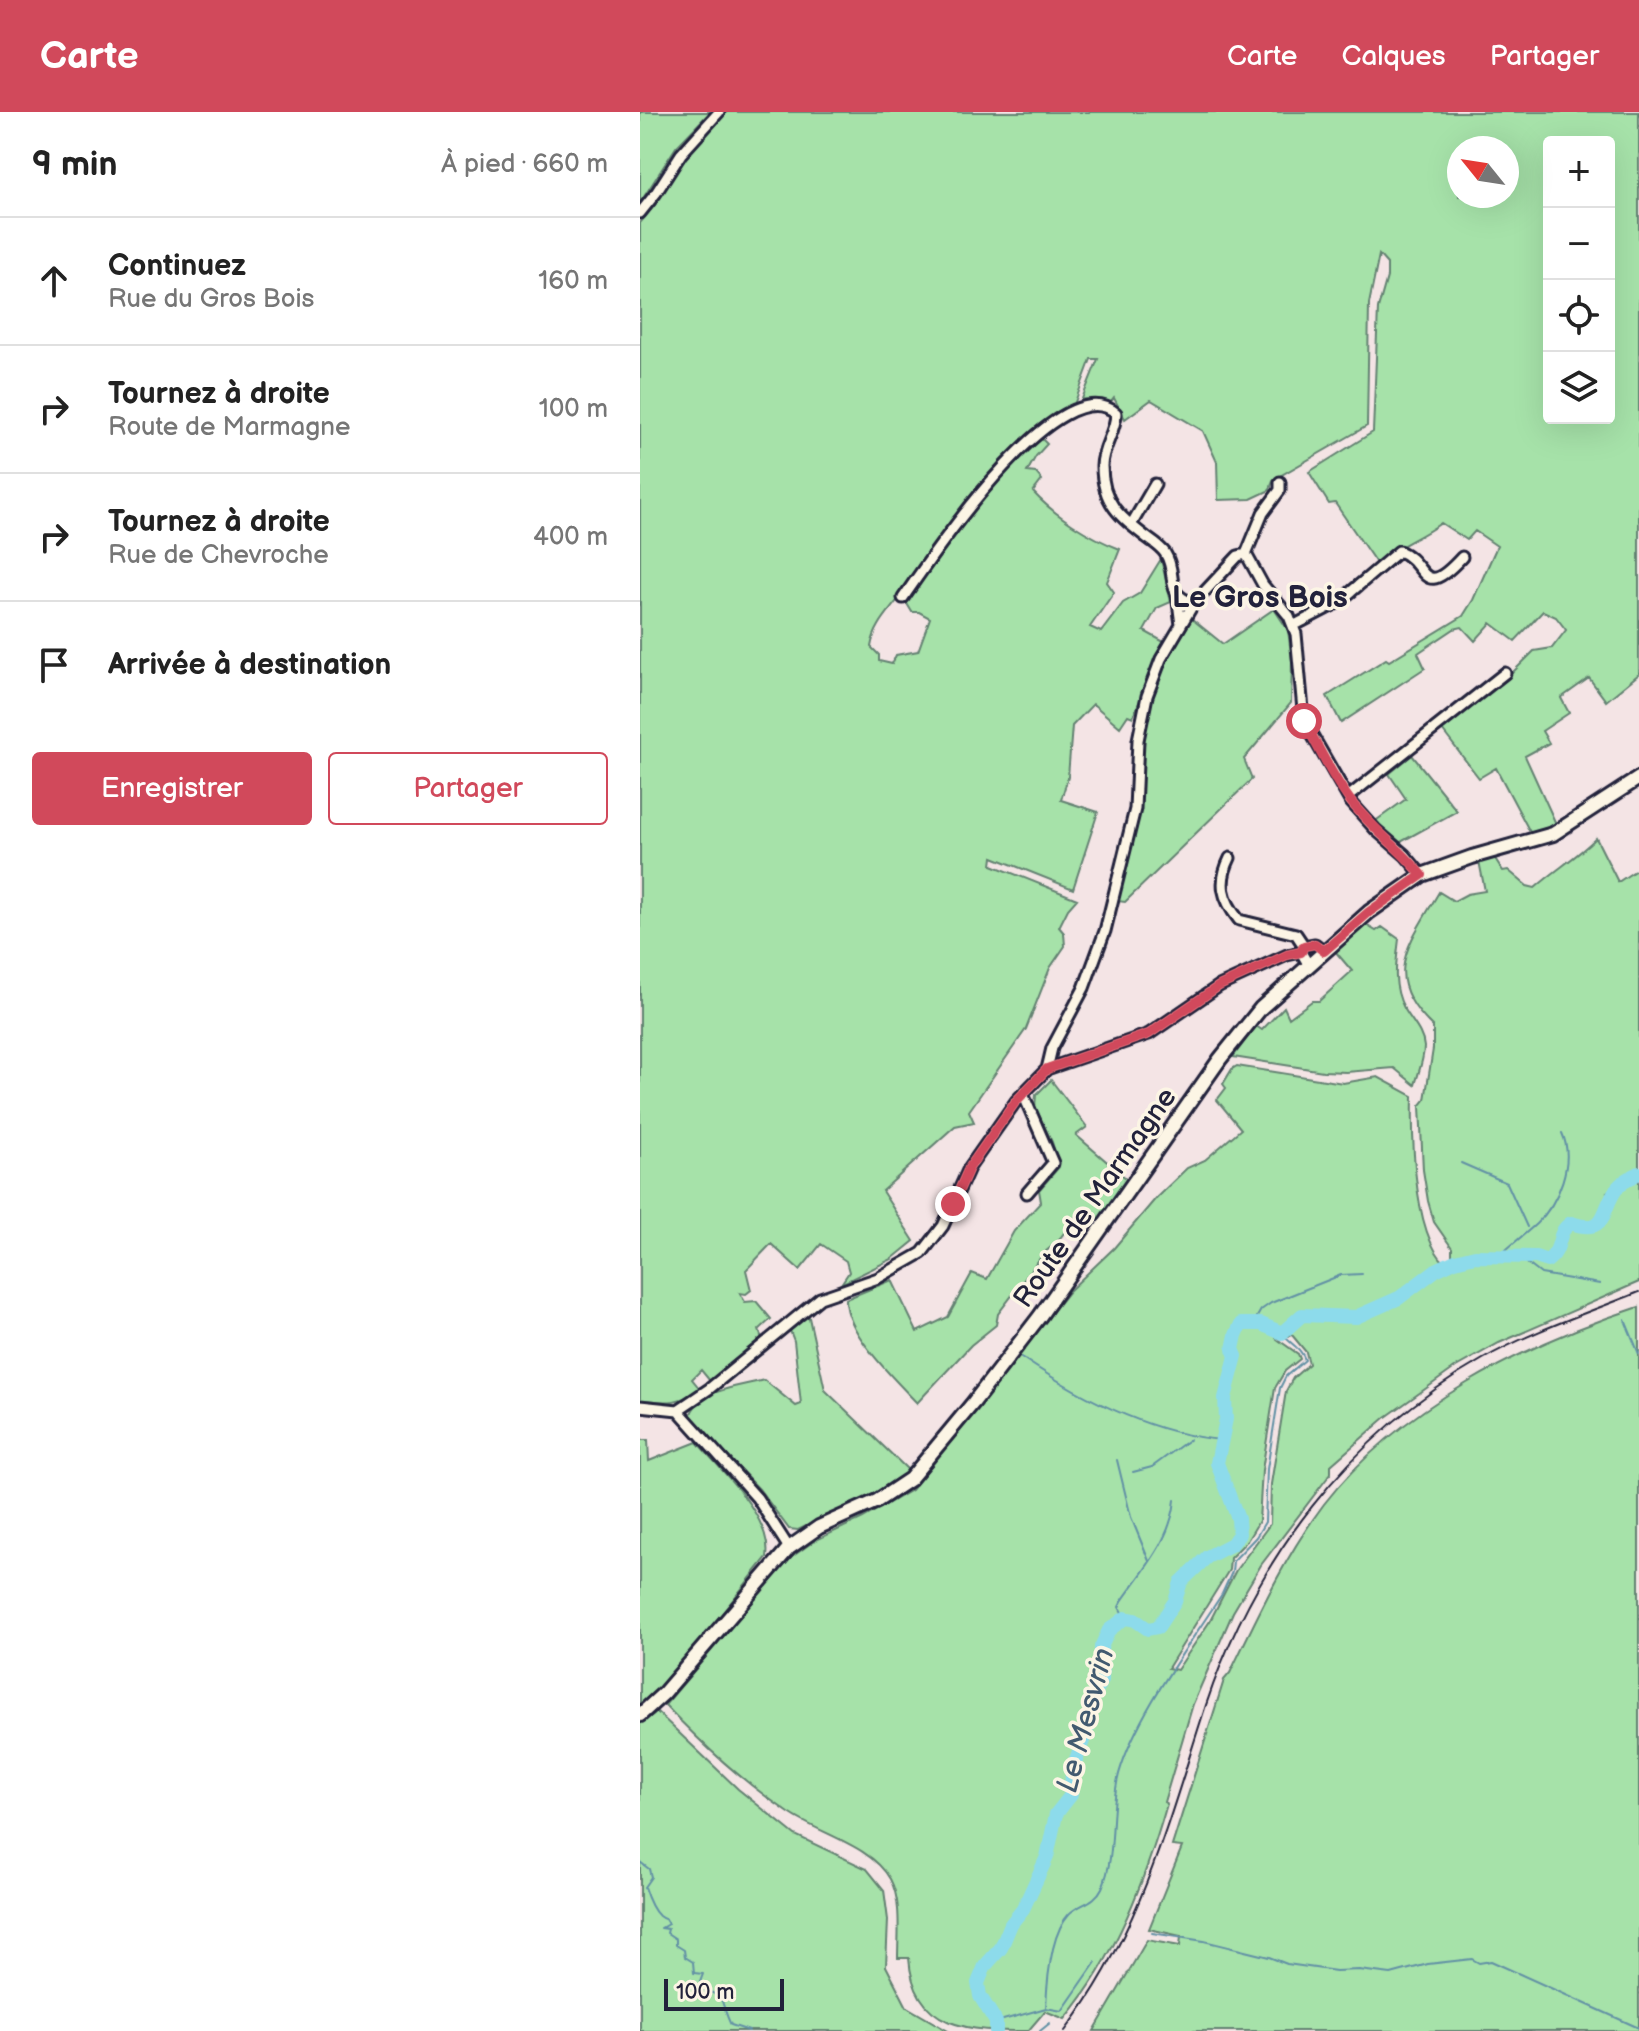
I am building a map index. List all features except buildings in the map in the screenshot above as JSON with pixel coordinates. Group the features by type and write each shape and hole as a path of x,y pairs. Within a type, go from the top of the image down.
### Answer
{"main road":[{"name":"Route de Marmagne","path":"640,1715 664,1693 789,1548 819,1527 877,1501 910,1479 1040,1316 1235,1040 1261,1008 1369,912 1422,875 1553,834 1639,778"}],"street":[{"path":"640,213 681,154 719,112"},
{"path":"903,598 993,477 1060,416 1083,406 1110,407 1116,413 1116,424 1102,465 1110,505 1163,550 1177,594 1181,625"},
{"path":"1246,554 1263,513 1280,490 1280,482"},
{"path":"1131,525 1155,484"},
{"path":"1293,626 1339,602 1399,551 1404,552 1422,573 1435,578 1444,576 1462,557"},
{"path":"1047,1069 1052,1048 1084,988 1105,931 1135,809 1138,740 1147,696 1161,659 1194,603 1238,556 1246,554"},
{"path":"1246,554 1263,585 1289,616 1296,634 1304,721 1348,797 1422,875"},
{"path":"1177,594 1182,600 1194,603"},
{"path":"1348,797 1505,673"},
{"path":"1230,858 1222,885 1224,897 1239,920 1296,934 1308,964"},
{"path":"640,1406 678,1410 709,1389 820,1298 878,1278 922,1253 943,1226 969,1168 1023,1094 1047,1069 1149,1034 1219,986 1287,955 1315,944 1324,951"},
{"path":"1023,1094 1053,1163 1027,1193"},
{"path":"678,1410 757,1498 789,1548"}],"green space":[{"path":"640,112 710,112 676,147 640,203"},
{"path":"725,112 1639,112 1639,674 1606,701 1589,678 1561,698 1569,713 1542,731 1549,743 1525,756 1556,824 1531,834 1496,768 1479,778 1442,730 1509,676 1534,651 1552,648 1566,630 1556,617 1543,611 1515,641 1491,623 1475,641 1462,627 1454,629 1418,653 1425,668 1341,723 1327,696 1463,616 1497,546 1475,531 1467,540 1441,523 1376,563 1335,503 1329,504 1309,472 1373,432 1378,309 1387,277 1387,264 1379,255 1369,304 1367,426 1273,480 1270,490 1251,499 1218,500 1217,462 1203,431 1151,400 1125,419 1114,398 1110,403 1082,399 1098,359 1091,359 1075,402 1077,405 1042,427 973,497 883,619 871,647 879,655 879,661 892,664 896,655 918,651 930,618 912,612 906,602 984,494 1041,438 1047,444 1027,472 1036,473 1042,480 1033,492 1073,525 1120,549 1107,582 1114,592 1090,627 1101,632 1123,603 1140,593 1161,559 1171,602 1157,608 1144,631 1164,642 1133,717 1128,715 1120,727 1093,704 1072,726 1068,777 1061,800 1098,812 1073,889 993,857 992,865 1077,899 1059,927 1064,933 1065,946 1050,968 1026,1029 969,1111 974,1122 955,1126 882,1191 914,1241 892,1259 841,1284 849,1272 846,1261 821,1244 800,1270 771,1244 746,1270 751,1290 746,1294 740,1293 745,1302 756,1301 771,1319 759,1330 762,1339 710,1381 701,1370 692,1379 700,1389 678,1400 665,1402 640,1400 640,223 655,205 680,163"},
{"path":"1274,609 1288,630 1292,661 1291,703 1244,759 1252,779 1125,902 1117,901 1138,809 1146,724 1164,665 1192,619 1223,644"},
{"path":"1412,755 1457,811 1399,843 1374,822 1406,799 1389,774"},
{"path":"1596,838 1618,882 1639,868 1639,1170 1620,1180 1607,1192 1616,1199 1624,1188 1639,1178 1639,1282 1499,1343 1456,1367 1386,1417 1331,1465 1331,1473 1261,1565 1233,1612 1193,1704 1164,1802 1167,1804 1139,1889 1114,1944 1083,1995 1065,2019 1045,2011 1028,2031 986,2030 949,2022 934,2013 922,2000 913,1982 909,1958 898,1958 896,1897 890,1879 882,1868 858,1849 802,1821 772,1801 724,1762 665,1705 789,1559 814,1541 863,1518 911,1490 1069,1291 1114,1248 1157,1197 1187,1168 1205,1160 1241,1129 1217,1100 1226,1088 1223,1084 1237,1066 1343,1083 1378,1077 1413,1096 1413,1138 1422,1215 1439,1256 1452,1268 1452,1248 1434,1222 1423,1170 1420,1106 1425,1100 1433,1027 1407,992 1403,976 1404,960 1439,892 1454,901 1467,894 1485,891 1479,861 1494,857 1503,871 1508,870 1527,886 1535,888","holes":["1292,1335 1306,1352 1309,1364 1293,1378 1286,1391 1271,1484 1270,1524 1236,1570 1210,1621 1177,1670 1168,1668 1229,1570 1230,1558 1247,1541 1259,1521 1262,1470 1275,1388 1285,1371 1300,1359 1298,1354 1277,1339"]},
{"path":"1366,925 1376,931 1382,927 1399,939 1396,974 1400,1000 1424,1047 1415,1085 1394,1068 1323,1071 1233,1057 1256,1026 1262,1030 1284,1007 1289,1018 1312,1001 1319,1001 1352,971 1335,951"},
{"path":"1051,1080 1087,1127 1076,1135 1128,1180 1096,1224 1077,1216 1044,1253 998,1314 996,1325 971,1345 917,1403 862,1340 848,1312 846,1299 892,1280 917,1332 948,1317 972,1273 987,1279 1014,1231 1041,1202 1039,1190 1059,1167 1052,1142 1035,1107 1036,1095"},
{"path":"1639,1307 1639,2031 1094,2031 1147,1940 1180,1946 1181,1936 1149,1929 1182,1847 1172,1846 1224,1680 1285,1565 1324,1504 1354,1469 1389,1438 1467,1383 1552,1340"},
{"path":"808,1313 825,1390 909,1471 882,1490 798,1530 789,1529 759,1489 690,1417 701,1400 710,1395 764,1380 796,1406 801,1404 794,1341 789,1328"},
{"path":"640,1440 648,1440 649,1461 697,1442 754,1511 767,1542 767,1557 668,1681 640,1708"},
{"path":"657,1712 738,1789 795,1835 867,1869 884,1890 888,1920 886,1966 907,2007 948,2031 640,2031 640,1724"}],"waterway":[{"path":"1499,1256 1536,1224 1552,1205 1566,1169 1566,1144 1562,1133"},
{"path":"1461,1163 1507,1183 1527,1227"},
{"name":"Le Mesvrin","path":"996,2031 996,2022 980,1996 978,1983 985,1966 1001,1948 1011,1924 1023,1909 1047,1857 1056,1814 1071,1795 1072,1770 1090,1722 1092,1700 1102,1680 1101,1647 1109,1630 1125,1618 1135,1620 1148,1629 1158,1627 1175,1601 1181,1582 1207,1557 1232,1544 1239,1534 1238,1519 1217,1463 1226,1419 1225,1398 1236,1356 1233,1349 1241,1324 1261,1324 1282,1333 1302,1315 1356,1317 1399,1298 1436,1270 1475,1256 1536,1257 1547,1261 1556,1251 1566,1227 1571,1223 1583,1226 1598,1223 1618,1187 1639,1173"},
{"path":"1519,1257 1541,1274 1600,1284"},
{"path":"1254,1322 1261,1310 1271,1303 1341,1275 1362,1274"},
{"path":"1625,1320 1639,1354"},
{"path":"1046,2008 1051,1959 1058,1933 1069,1914 1099,1893 1107,1875 1116,1788 1137,1728 1222,1594 1232,1572 1233,1561 1256,1537 1265,1522 1267,1469 1280,1388 1286,1376 1305,1360 1282,1333"},
{"path":"1021,1357 1067,1386 1116,1411 1168,1430 1221,1440"},
{"path":"1133,1472 1152,1467 1190,1439"},
{"path":"1117,1460 1131,1517 1149,1561"},
{"path":"1125,1618 1119,1607 1162,1541 1175,1500"},
{"path":"640,1862 649,1869 651,1877 644,1887 650,1902 668,1924 661,1928 668,1929 667,1933 676,1939 676,1945 684,1950 685,1957 693,1962 694,1973 703,1974 700,1982 705,1986 702,1989 720,1996 731,2025 749,2031"},
{"path":"1152,1933 1204,1941 1287,1964 1336,1971 1391,1974 1428,1964 1472,1959 1479,1963 1491,1961 1639,2028"},
{"path":"996,2022 1046,2008 1062,2011 1096,1962"},
{"path":"1040,2031 1050,2023"}],"railway":[{"path":"1065,2031 1114,1955 1133,1915 1165,1833 1226,1651 1251,1600 1312,1506 1349,1464 1390,1425 1434,1390 1483,1359 1521,1340 1639,1292"}],"district":[{"name":"Le Gros Bois","path":"1260,597"}],"route":[{"path":"953,1204 969,1168 1016,1101 1047,1069 1092,1051 1149,1034 1219,986 1287,955 1301,952 1304,946 1315,944 1324,951 1369,912 1422,875 1350,801 1304,721"}]}
